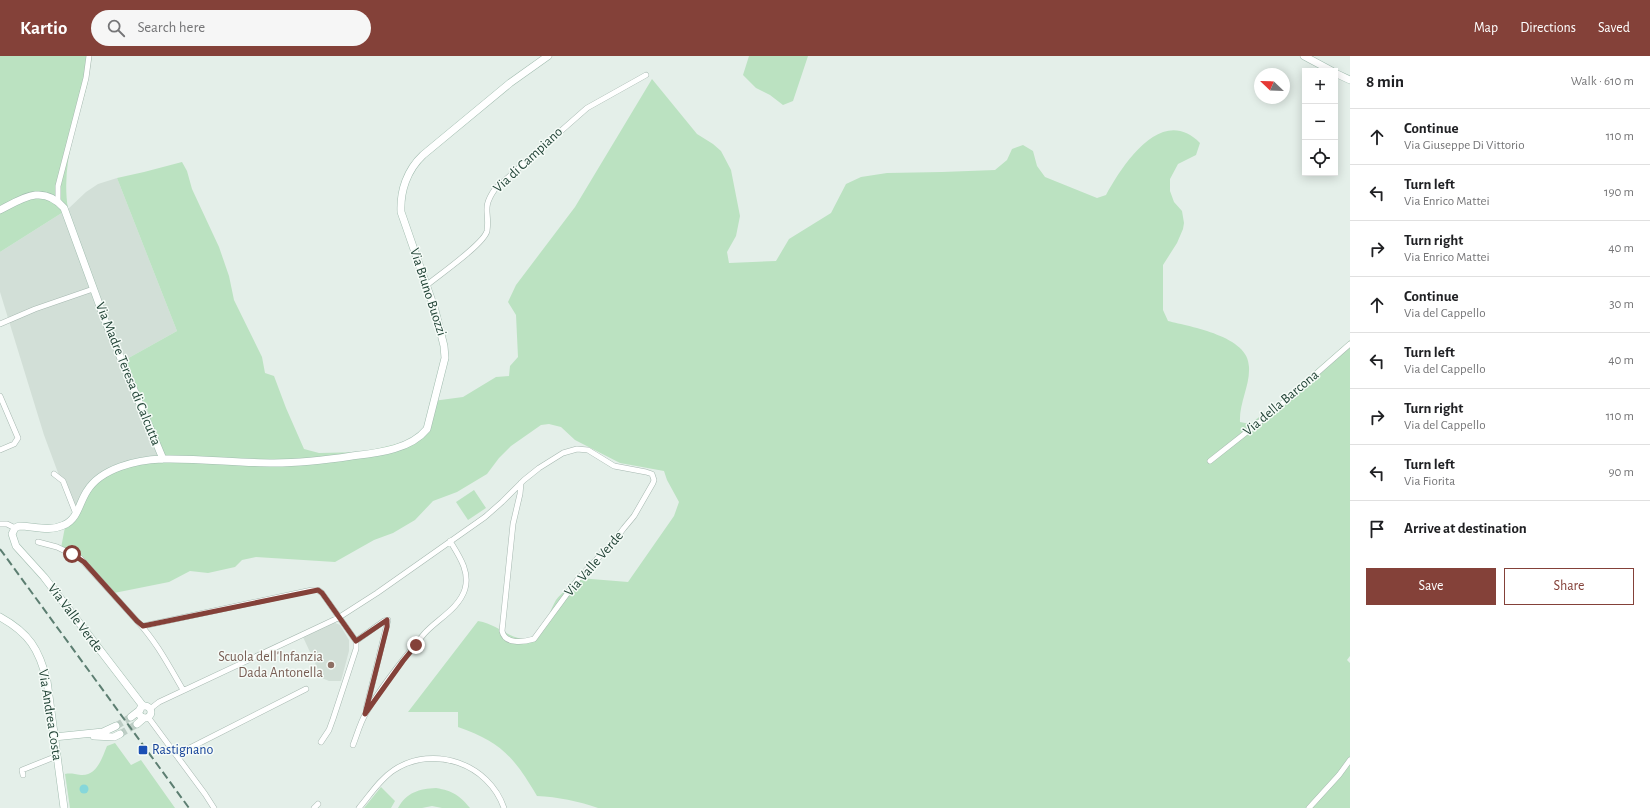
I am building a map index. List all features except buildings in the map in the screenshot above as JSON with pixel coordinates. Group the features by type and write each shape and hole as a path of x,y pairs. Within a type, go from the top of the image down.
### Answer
{"street":[{"path":"0,210 28,195 45,196 58,201 58,186 84,86 88,56"},
{"name":"Via Bruno Buozzi","path":"0,524 7,524 15,528 24,526 50,529 70,522 76,514 86,491 95,482 106,474 135,462 163,459 274,463 305,462 371,454 394,449 415,440 427,429 445,358 442,333 401,212 402,195 408,176 412,167 422,155 510,83 548,56"},
{"path":"1304,56 1326,68"},
{"path":"1338,74 1350,80"},
{"name":"Via di Campiano","path":"427,285 477,245 484,236 487,231 487,201 495,189 583,111 596,102 646,75"},
{"name":"Via Madre Teresa di Calcutta","path":"58,201 67,214 93,288 163,459"},
{"name":"Via Madre Teresa di Calcutta","path":"0,324 35,309 93,288"},
{"name":"Via della Barcona","path":"1210,461 1276,409 1350,344"},
{"path":"0,396 18,438 14,444 0,450"},
{"name":"Via Valle Verde","path":"132,716 144,708 338,618 377,593 485,517 521,483 539,468 557,456 573,450 583,449 594,452 604,461 614,466 649,472 654,476 654,480 634,516 614,541 578,579 534,639 513,641 505,637 502,631 512,530 521,483"},
{"path":"54,474 63,481 76,514"},
{"name":"Via Valle Verde","path":"15,528 12,536 16,546 44,577 144,708"},
{"path":"365,714 403,661 425,634 461,598 466,585 464,568 462,560 450,541"},
{"path":"38,542 57,547 80,558 143,626 164,657 183,690"},
{"path":"143,626 318,590 322,593 338,618 356,641 356,648 333,719 329,730 321,742"},
{"name":"Via Andrea Costa","path":"0,617 26,634 38,653 48,681 64,808"},
{"path":"353,745 365,714 388,620 384,621 356,641"},
{"path":"176,755 306,688"},
{"path":"137,724 151,712 144,708"},
{"name":"Via Valle Verde","path":"144,708 141,716 146,717"},
{"path":"146,717 206,795 214,808"},
{"path":"54,737 88,735 103,732 116,726"},
{"path":"88,735 106,738 114,737 120,734"},
{"path":"23,775 22,770 57,756"},
{"path":"359,808 383,778 393,770 413,761 430,758 459,762 476,771 495,789 504,808"},
{"path":"1309,808 1339,776 1350,760"}],"shaded area":[{"path":"117,178 177,331 125,360 149,414 158,458 74,510 64,489 44,435 0,292 0,252 68,209 86,192 98,184"},
{"name":"Scuola dell'Infanzia Dada Antonella","path":"333,622 340,625 349,640 349,651 341,681 329,681 322,678 303,637"}],"green space":[{"path":"0,56 92,56 87,86 74,132 68,162 66,193 68,209 0,252"},
{"path":"749,56 808,56 793,101 783,105 770,95 756,88 743,75"},
{"path":"652,79 697,134 721,151 731,170 740,216 736,236 727,252 729,263 776,261 789,239 831,213 846,184 861,177 887,173 995,170 1007,160 1012,149 1023,145 1033,151 1037,166 1045,177 1097,198 1106,195 1113,182 1133,155 1145,143 1158,134 1172,130 1186,133 1200,143 1196,155 1178,164 1170,179 1170,191 1174,202 1182,211 1184,223 1177,243 1163,265 1163,310 1168,321 1204,330 1229,340 1240,348 1246,356 1249,374 1241,408 1240,422 1250,424 1279,402 1350,340 1350,656 1347,660 1350,663 1350,808 598,808 583,803 553,797 537,796 521,771 505,752 485,739 458,727 458,712 408,712 478,621 489,624 518,638 526,639 532,637 538,632 556,600 579,578 628,582 674,516 679,502 667,480 664,471 620,463 575,440 561,427 549,424 541,425 511,446 499,458 487,474 457,492 433,501 415,520 393,533 374,540 335,562 256,557 242,560 235,567 208,573 190,571 169,582 114,593 89,565 61,548 65,527 86,488 115,469 158,458 149,414 125,360 177,331 117,178 182,162 187,171 192,189 219,247 229,276 234,300 262,357 265,373 274,376 304,449 319,453 364,452 408,441 419,435 427,424 433,401 463,397 496,377 509,376 510,366 518,357 516,315 508,302 516,285 575,207"},
{"path":"474,490 486,508 468,520 456,502"},
{"path":"115,743 131,765 141,760 175,808 70,808 65,774 87,775 91,773 98,765 107,746"},
{"path":"381,787 395,801 391,808 364,808"},
{"path":"436,788 455,794 470,808 442,808 432,806 422,808 398,808 405,798 414,792"}],"water":[{"path":"84,784 89,789 84,794 79,789"}],"tunnel":[{"path":"116,726 131,717"},
{"path":"120,734 137,724"}],"railway":[{"path":"0,549 189,808"}],"place":[{"name":"Scuola dell'Infanzia Dada Antonella","path":"331,665"},
{"name":"Rastignano","path":"143,750"}],"route":[{"path":"72,554 84,562 143,626 312,590 318,590 322,593 338,618 356,641 387,620 387,627 365,714 416,645"}]}
